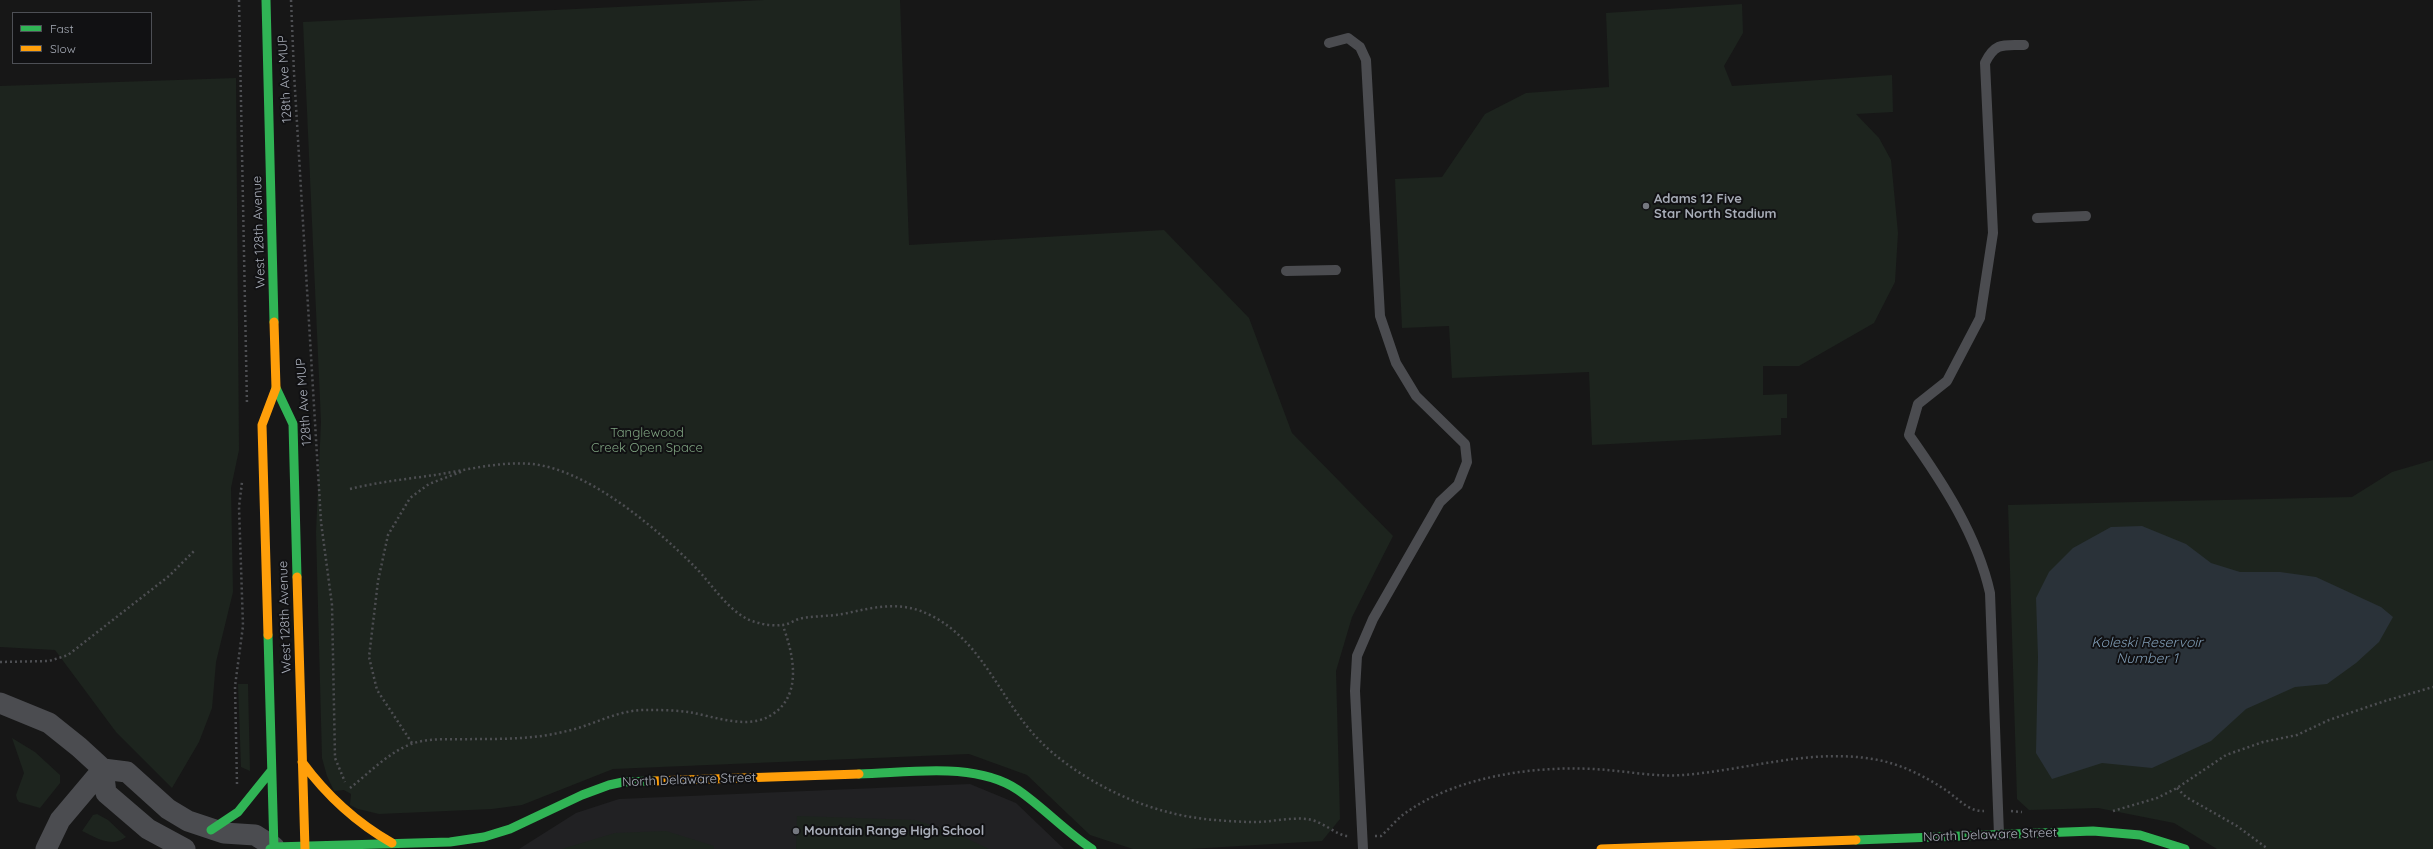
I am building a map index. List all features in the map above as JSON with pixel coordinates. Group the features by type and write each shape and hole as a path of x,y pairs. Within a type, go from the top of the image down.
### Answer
{"main road":[{"name":"West 128th Avenue","path":"266,0 276,388 262,425 273,848"},
{"name":"West 128th Avenue","path":"276,388 293,424 305,847"},
{"path":"302,762 326,795 343,812 366,829 394,844"},
{"path":"211,830 230,821 243,810 271,771"},
{"name":"North Delaware Street","path":"273,848 463,841 492,836 519,826 595,788 623,782 955,771 986,775 1015,787 1037,803 1072,835 1092,849"},
{"name":"North Delaware Street","path":"1601,849 1760,846 1999,835 2134,832 2161,838 2185,849"},
{"path":"384,849 394,844"}],"street":[{"path":"0,703 22,710 49,723 103,769 127,772 168,809 188,821 211,830 232,834 254,835 273,848"},
{"path":"46,849 60,820 103,769"},
{"path":"103,769 106,793 148,829 185,849"}],"lane":[{"path":"1329,43 1348,38 1360,48 1366,60 1380,316 1396,363 1416,396 1465,444 1467,462 1458,485 1440,502 1373,619 1357,656 1355,691 1363,849"},
{"path":"1999,835 1990,593 1984,565 1945,487 1909,435 1918,404 1947,381 1980,318 1993,232 1985,63 1990,52 2000,45 2024,45"},
{"path":"2037,218 2086,216"},
{"path":"1286,271 1336,270"}],"path":[{"path":"239,0 242,77"},
{"name":"128th Ave MUP","path":"292,0 294,73 321,522 332,605 335,758 348,790 394,752 412,744"},
{"path":"350,489 493,465 535,465 552,469 588,484 628,508 662,536 745,619 758,623 783,626 800,618 841,614 876,606 906,606 932,615 957,632 982,659 1039,741 1071,768 1122,796 1164,811 1215,820 1254,822 1304,819 1318,821 1342,836"},
{"path":"469,469 429,484 410,498 388,535 378,581 369,657 377,690 412,744 442,739 528,738 568,731 623,713 645,710 688,712 730,721 755,721 773,715 787,702 792,683 793,665 790,645 783,626"},
{"path":"0,662 48,661 68,655 169,576 195,550"},
{"path":"2106,811 2136,805 2177,788 2226,755 2263,742 2297,735 2329,720 2384,701 2433,687"},
{"path":"1381,836 1403,814 1428,799 1449,789 1508,774 1546,770 1606,770 1643,775 1682,775 1728,770 1798,758 1839,756 1883,761 1914,772 1944,789 1975,812 1998,811 2025,813"},
{"path":"2177,788 2186,797 2237,826 2268,849"}],"shaded area":[{"name":"Mountain Range High School","path":"970,784 1016,803 1064,849 519,849 576,813 619,799"}],"green space":[{"name":"Tanglewood Creek Open Space","path":"764,0 900,0 909,245 1164,230 1249,318 1292,433 1393,536 1352,617 1336,671 1340,819 1322,841 1190,849 1133,849 1090,835 1027,775 969,754 613,769 522,805 492,809 379,814 358,809 350,805 351,794 344,790 334,791 327,776 322,758 316,532 321,422 303,22"},
{"name":"Adams 12 Five Star North Stadium","path":"1742,4 1743,33 1724,66 1732,86 1892,75 1893,112 1856,114 1879,138 1891,160 1898,233 1895,282 1874,323 1799,366 1763,366 1763,395 1787,394 1787,418 1781,418 1781,435 1592,445 1589,372 1452,378 1449,326 1402,328 1395,179 1442,177 1485,114 1526,93 1609,87 1606,13"},
{"path":"236,78 239,450 231,488 233,592 216,662 212,708 199,742 172,788 116,732 55,650 0,647 0,86"},
{"path":"2433,460 2433,849 2217,849 2174,823 2098,808 2029,810 2017,799 2008,505 2352,497 2392,472"},
{"path":"238,684 248,684 250,771 241,767"},
{"path":"12,738 35,752 60,775 60,783 40,808 19,802 17,799 16,795 24,773"},
{"path":"97,814 108,820 126,837 115,842 109,842 82,831 93,815"},
{"path":"797,816 915,820 957,834 989,849 796,849"},
{"path":"666,831 714,846 714,849 562,849 615,833"}],"water":[{"name":"Koleski Reservoir Number 1","path":"2142,526 2186,544 2211,563 2240,572 2280,572 2316,577 2381,607 2393,617 2379,642 2356,663 2327,684 2295,687 2246,709 2211,741 2152,768 2102,763 2052,779 2036,753 2038,657 2036,598 2049,572 2073,548 2111,527"}],"traffic: fast":[{"path":"266,0 274,322"},
{"path":"276,388 293,424 297,577"},
{"path":"268,635 274,849"},
{"path":"211,830 238,812 271,771"},
{"path":"859,774 920,771 962,772 982,775 1001,781 1028,797 1092,849"},
{"path":"270,849 274,847 450,842 484,837 510,829 582,795 609,785 623,782 654,781"},
{"path":"1856,840 2093,831 2140,835 2185,849"}],"traffic: slow":[{"path":"268,635 262,425 276,388 274,322"},
{"path":"297,577 305,849"},
{"path":"302,762 321,786 342,807 366,826 392,843"},
{"path":"654,781 859,774"},
{"path":"1601,849 1856,840"}],"place":[{"name":"Adams 12 Five Star North Stadium","path":"1646,206"},
{"name":"Mountain Range High School","path":"796,831"}]}
